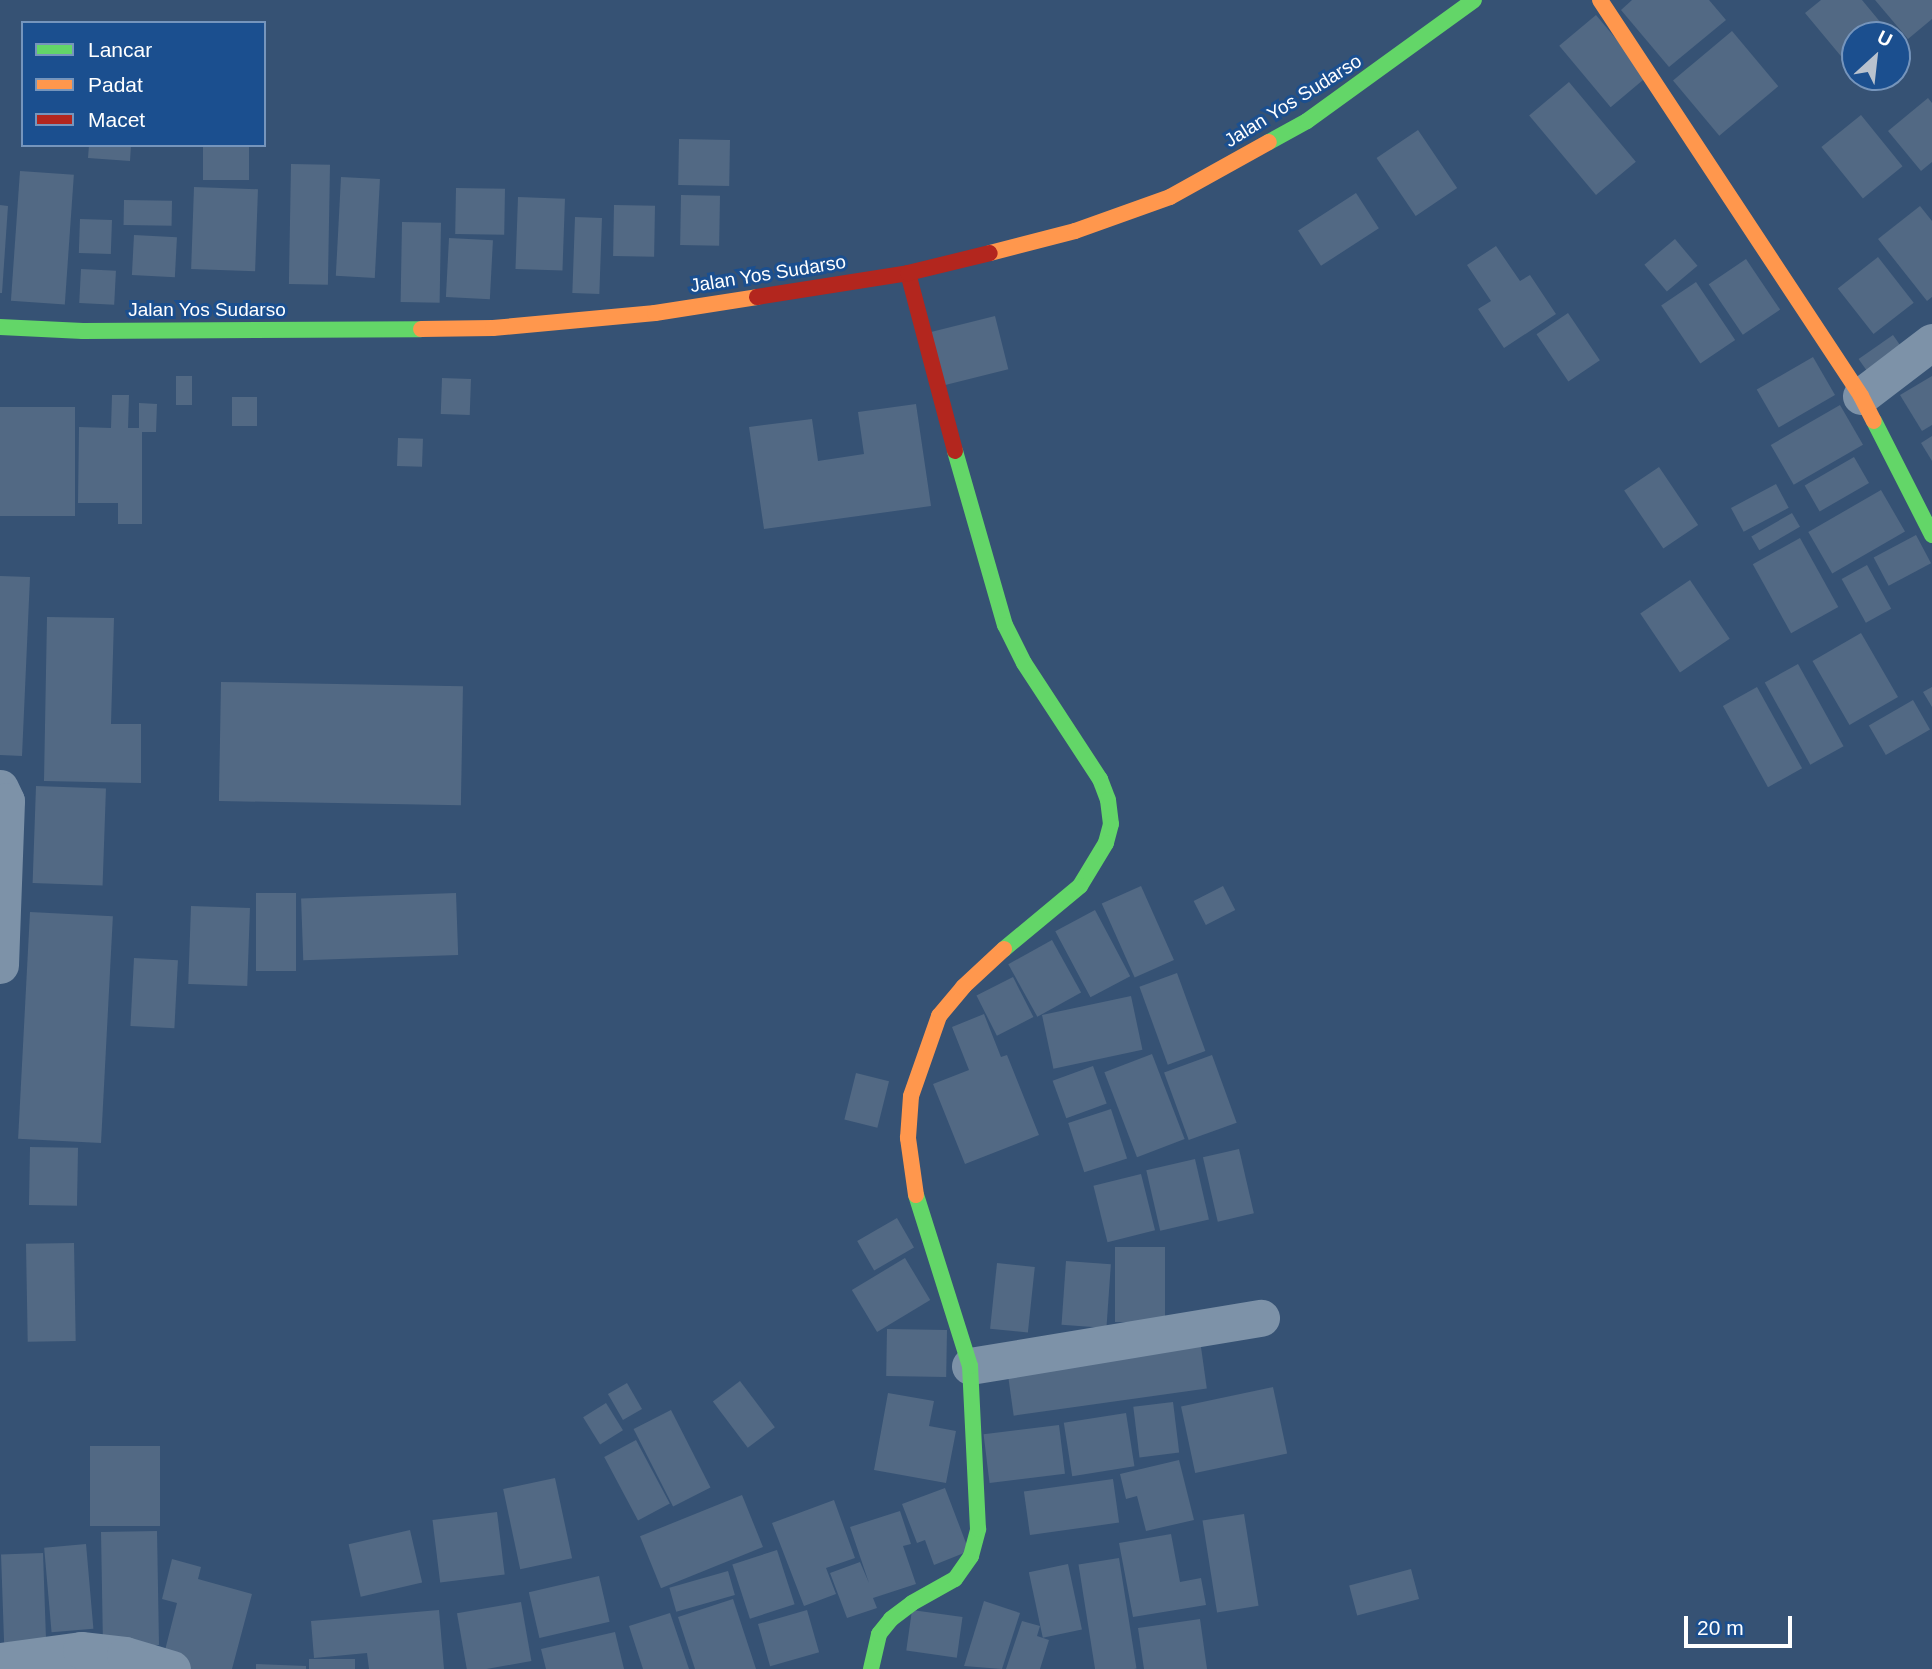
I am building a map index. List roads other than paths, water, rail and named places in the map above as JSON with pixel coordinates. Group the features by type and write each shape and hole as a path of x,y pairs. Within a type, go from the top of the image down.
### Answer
{"main road":[{"name":"Jalan Yos Sudarso","path":"0,327 83,331 493,328 655,313 908,273 1075,231 1170,197 1307,121 1474,0"},
{"path":"1600,0 1861,396 1932,535"},
{"path":"871,1669 879,1634 891,1619 912,1603 955,1579 976,1542 970,1366 914,1189 908,1138 911,1096 939,1016 990,961 1080,886 1106,844 1111,824 1108,800 1100,779 1024,663 1005,625 986,568 908,273"}],"street":[{"path":"1861,396 1932,342"},
{"path":"0,788 6,801 0,965"},
{"path":"970,1366 1261,1318"},
{"path":"0,1661 81,1650 125,1654 172,1669"}]}
